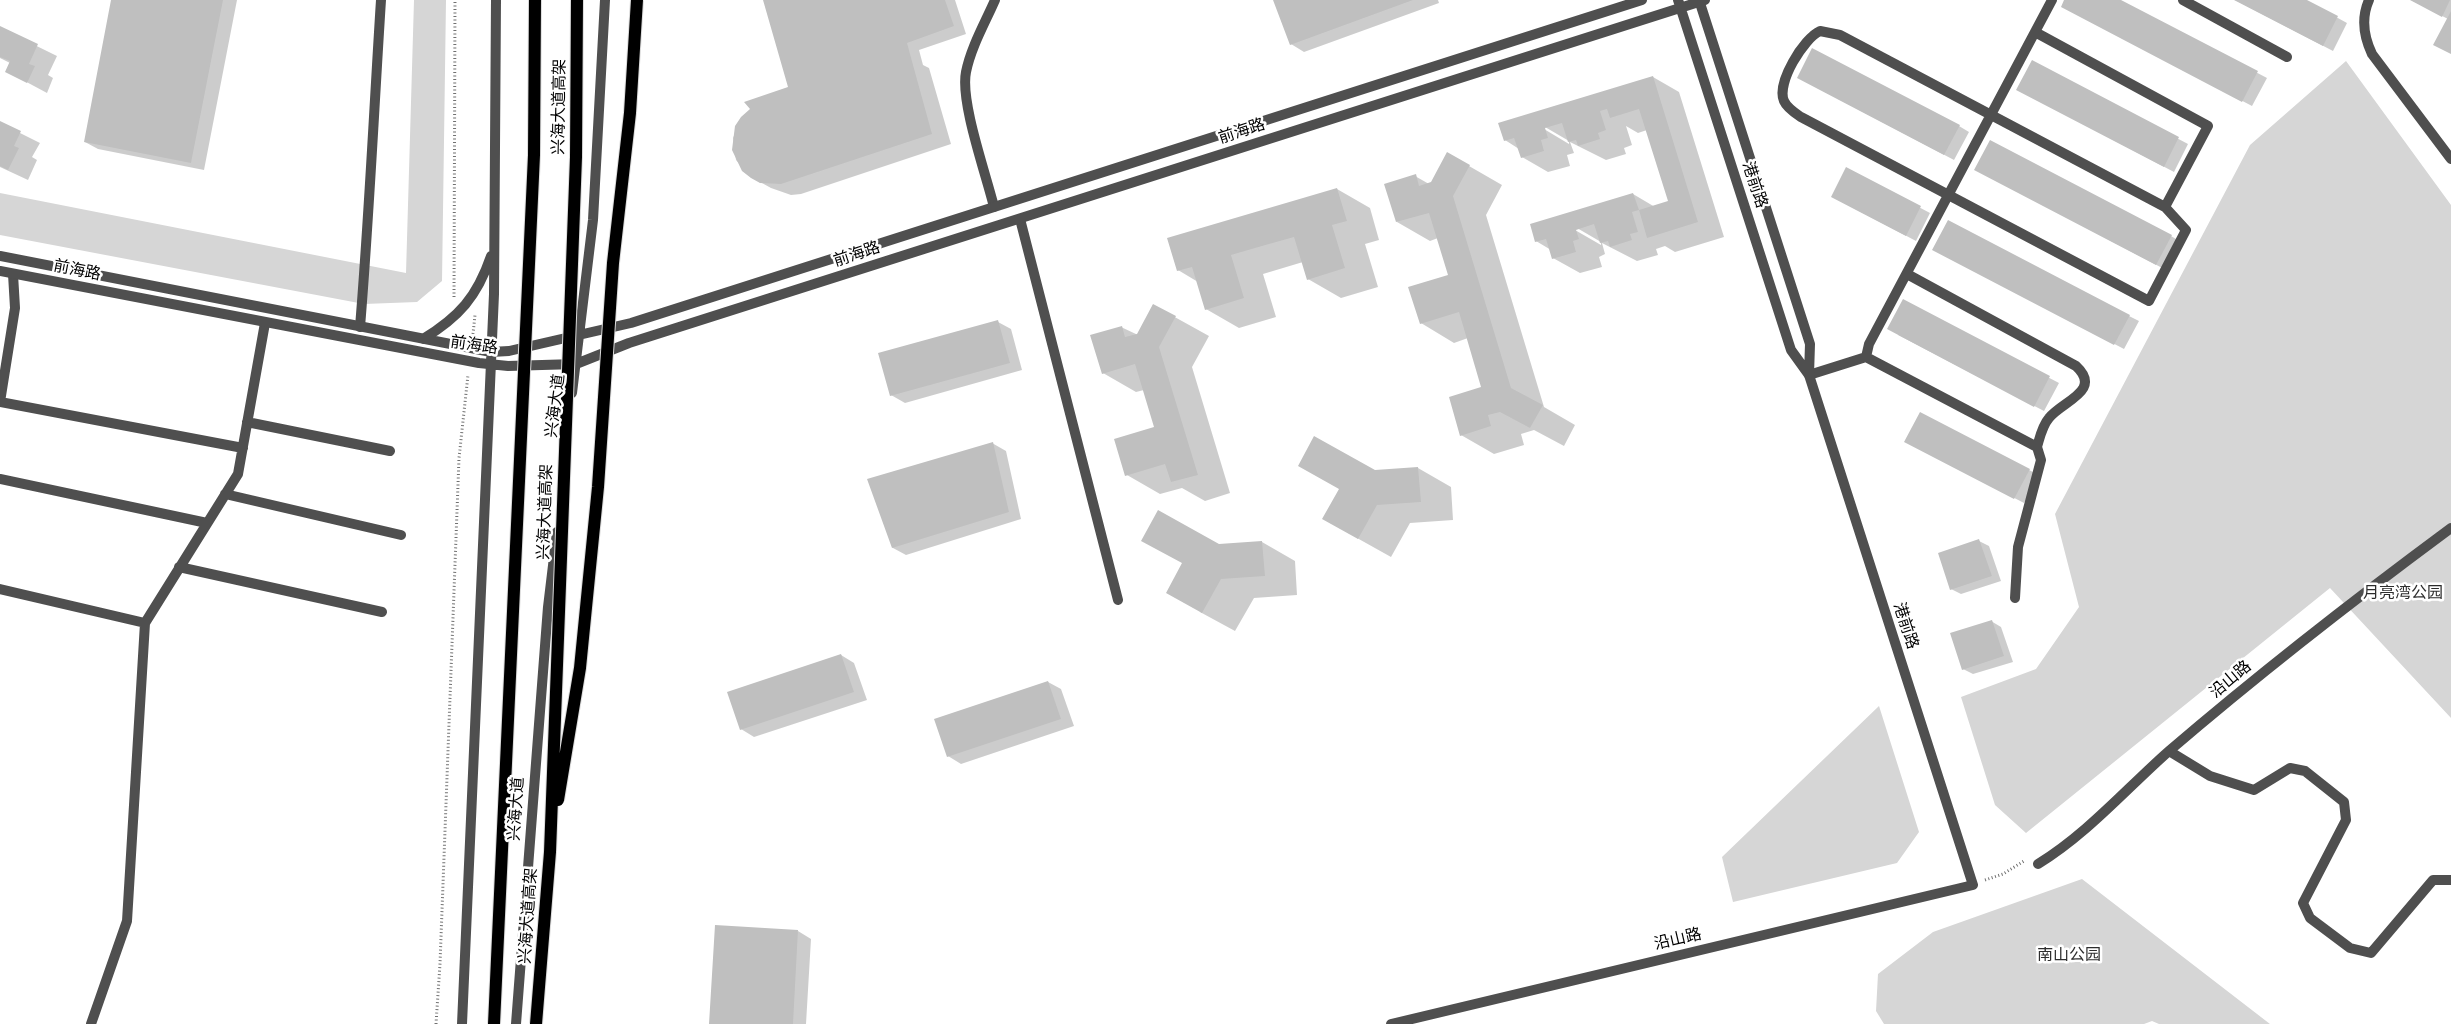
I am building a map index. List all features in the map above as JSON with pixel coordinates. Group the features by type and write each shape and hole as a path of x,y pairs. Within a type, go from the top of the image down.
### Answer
{"main road":[{"name":"兴海大道高架","path":"494,1024 534,165 535,0"},
{"name":"兴海大道高架","path":"536,1024 550,852 576,157 577,0"},
{"path":"550,852 580,668 598,487 613,263 630,113 637,0"}],"street":[{"path":"360,327 368,240 369,181 380,0"},
{"path":"462,1024 492,352 496,0"},
{"name":"兴海大道","path":"516,1024 548,607 580,336 598,150 605,0"},
{"path":"994,207 967,103 965,80 969,61 995,0"},
{"name":"前海路","path":"0,256 492,352 510,351 631,323 1642,0"},
{"path":"1866,357 1869,344 2052,0"},
{"path":"2183,0 2287,56"},
{"name":"前海路","path":"0,271 491,365 576,364 630,344 1679,4 1701,1"},
{"name":"港前路","path":"1701,1 1810,344 1809,375"},
{"path":"2366,1 2364,38 2372,54 2451,159"},
{"name":"港前路","path":"1679,4 1791,350 1809,375 1973,885"},
{"path":"1820,31 1829,31 2165,207 2186,230 2149,301 1948,195 1790,110 1784,100 1784,80 1806,41 1820,31"},
{"path":"2035,32 2208,126 2165,207"},
{"path":"1020,218 1118,600"},
{"path":"423,339 445,326 477,291 494,248"},
{"path":"13,274 15,308 0,402 242,448"},
{"path":"1907,274 2076,366 2083,372 2086,379 2084,387 2077,396 2050,416 2043,427 2037,447 2041,460 2018,547 2015,598"},
{"path":"91,1024 127,921 145,623 238,474 265,323"},
{"path":"1809,375 1866,357 2037,447"},
{"path":"248,422 390,451"},
{"path":"0,479 207,523"},
{"path":"225,494 401,534"},
{"name":"沿山路","path":"2038,864 2063,848 2169,751 2342,609 2451,528"},
{"path":"179,567 382,612"},
{"path":"0,589 145,623"},
{"path":"2169,751 2210,776 2254,790 2290,768 2305,772 2344,802 2346,820 2303,903 2310,918 2350,948 2371,953 2433,880 2451,880"},
{"name":"沿山路","path":"1391,1024 1973,885"}],"path":[{"path":"454,296 455,0"},
{"path":"436,1024 440,964 459,458 466,387"},
{"path":"1973,885 2003,874 2021,862"}],"green space":[{"path":"414,0 446,0 442,281 417,302 364,304 0,235 0,193 406,273"},
{"name":"月亮湾公园","path":"2346,61 2451,205 2451,718 2330,588 2026,833 1995,805 1961,697 2036,669 2079,607 2055,514 2250,145"},
{"path":"1879,706 1919,832 1897,863 1733,902 1722,857"},
{"name":"南山公园","path":"2082,879 2270,1024 2159,1024 2152,1021 2144,1024 1884,1024 1876,1011 1878,974 1933,932"}],"building":[{"path":"111,0 223,0 191,163 84,142"},
{"path":"763,0 945,0 954,26 907,43 932,134 781,184 760,183 742,171 732,150 735,126 750,109 744,102 788,87"},
{"path":"1273,0 1413,0 1290,45"},
{"path":"2064,0 2121,0 2258,71 2242,102 2061,7"},
{"path":"2234,0 2307,0 2338,16 2323,46"},
{"path":"2410,0 2450,0 2442,17"},
{"path":"2451,11 2451,54 2433,45"},
{"path":"0,26 38,44 29,64 35,66 27,83 5,72 10,61 0,57"},
{"path":"1812,48 1960,125 1944,155 1797,78"},
{"path":"2032,60 2179,137 2164,167 2016,90"},
{"path":"1653,76 1698,222 1647,238 1639,210 1668,201 1639,109 1610,118 1607,109 1600,111 1606,130 1598,133 1600,139 1578,146 1576,140 1568,142 1562,123 1545,128 1548,138 1541,140 1544,151 1521,158 1514,138 1504,141 1498,123"},
{"path":"0,121 21,131 14,146 19,148 8,170 0,166"},
{"path":"1990,140 2172,235 2156,265 1974,170"},
{"path":"1447,152 1470,165 1453,196 1511,388 1543,405 1530,428 1500,412 1488,415 1491,426 1460,436 1449,397 1481,387 1459,312 1420,324 1408,287 1448,275 1429,213 1396,222 1384,184 1416,174 1419,186 1431,182"},
{"path":"1846,167 1921,206 1906,236 1831,197"},
{"path":"1337,188 1347,221 1332,225 1345,268 1307,280 1294,237 1231,255 1244,298 1205,310 1192,267 1177,271 1167,238"},
{"path":"1633,193 1639,210 1632,212 1638,232 1630,234 1632,240 1610,247 1608,241 1600,243 1594,224 1576,230 1579,239 1573,241 1576,252 1552,259 1546,239 1535,242 1530,224"},
{"path":"1948,220 2130,315 2114,345 1932,250"},
{"path":"1903,299 2050,376 2034,407 1887,329"},
{"path":"1153,304 1176,316 1159,347 1198,475 1171,482 1165,464 1125,476 1114,439 1154,427 1135,364 1102,374 1090,335 1122,326 1125,337 1137,334"},
{"path":"998,320 1010,363 890,396 878,353"},
{"path":"1920,412 2030,469 2014,499 1904,442"},
{"path":"1314,436 1375,470 1418,467 1421,502 1377,505 1358,539 1322,519 1339,489 1298,466"},
{"path":"993,442 1009,512 892,548 867,479"},
{"path":"1158,510 1219,544 1262,541 1265,576 1221,579 1202,613 1166,593 1182,563 1141,541"},
{"path":"1979,539 1992,576 1950,590 1938,553"},
{"path":"1992,620 2004,656 1962,670 1950,633"},
{"path":"841,654 854,692 740,730 727,692"},
{"path":"1048,681 1061,719 947,757 934,719"},
{"path":"715,925 798,930 793,1024 709,1024"}]}
